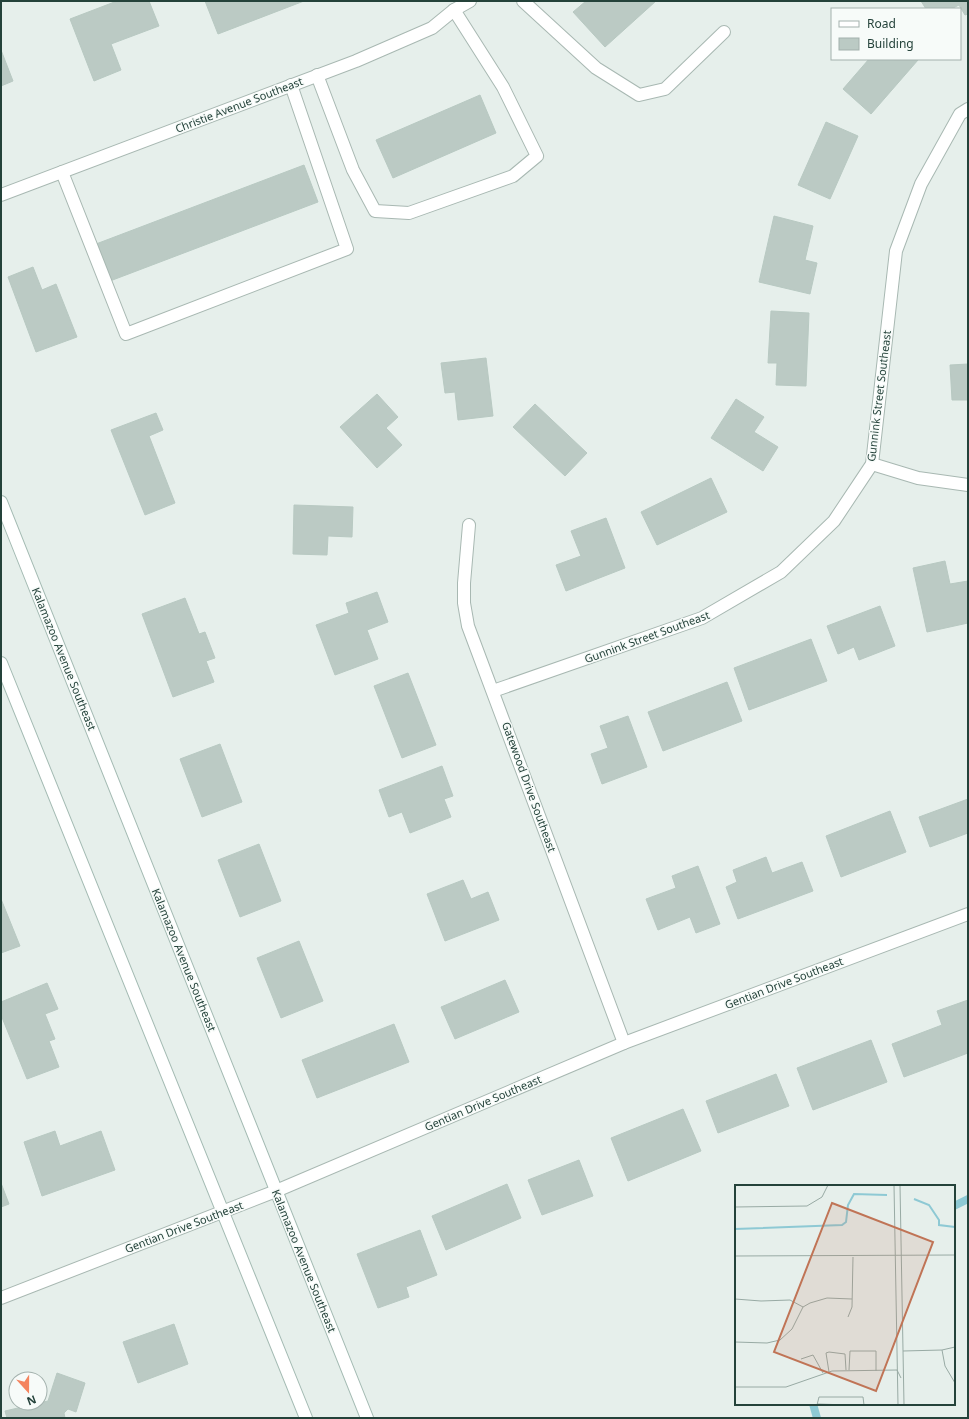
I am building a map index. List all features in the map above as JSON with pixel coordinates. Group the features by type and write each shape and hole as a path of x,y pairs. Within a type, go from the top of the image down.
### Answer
{"street":[{"name":"Christie Avenue Southeast","path":"1,195 356,61 432,28 454,10 470,1"},
{"path":"523,1 596,68 639,95 665,89 724,32"},
{"path":"317,75 353,170 375,211 409,213 513,176 537,156 503,87 454,10"},
{"path":"62,172 126,334 347,249 291,85"},
{"name":"Gunnink Street Southeast","path":"493,691 702,618 781,572 834,521 872,464 896,252 920,184 960,114 968,109"},
{"path":"872,464 918,478 968,485"},
{"name":"Kalamazoo Avenue Southeast","path":"1,502 367,1418"},
{"name":"Gatewood Drive Southeast","path":"469,525 464,583 464,603 468,626 624,1043"},
{"path":"1,663 221,1212 306,1418"},
{"name":"Gentian Drive Southeast","path":"1,1298 276,1191 624,1043 968,914"}],"building":[{"path":"117,1 149,1 159,26 111,44 121,70 94,81 70,19"},
{"path":"205,1 304,1 218,34"},
{"path":"586,1 656,1 605,47 573,12"},
{"path":"921,1 968,1 968,14 965,15 959,5 953,8 925,8"},
{"path":"1,50 13,81 1,86"},
{"path":"868,60 918,60 871,114 843,89"},
{"path":"480,95 496,133 393,178 376,140"},
{"path":"826,122 858,136 830,199 798,185"},
{"path":"304,165 318,202 110,281 96,244"},
{"path":"774,216 813,226 805,260 817,263 810,294 759,282"},
{"path":"33,267 42,290 56,284 77,337 36,352 8,277"},
{"path":"771,311 809,313 806,386 776,385 777,363 768,363"},
{"path":"486,358 493,416 458,420 455,392 445,393 441,363"},
{"path":"968,364 968,400 952,400 950,365"},
{"path":"377,394 398,417 386,428 402,445 377,468 340,427"},
{"path":"736,399 764,417 754,432 778,447 763,471 711,438"},
{"path":"535,404 587,453 565,476 513,427"},
{"path":"156,413 163,430 149,436 175,503 145,515 111,430"},
{"path":"711,478 727,512 657,545 641,512"},
{"path":"294,505 353,507 352,537 328,536 327,555 293,554"},
{"path":"606,518 625,568 566,591 556,565 581,556 571,531"},
{"path":"945,561 950,584 968,581 968,623 927,632 913,568"},
{"path":"377,592 388,622 367,630 378,659 335,675 316,625 349,613 346,603"},
{"path":"185,598 199,634 205,632 215,658 206,661 214,682 173,697 142,614"},
{"path":"880,606 895,646 859,660 854,647 838,654 827,626"},
{"path":"811,639 827,681 749,710 734,668"},
{"path":"408,673 436,745 402,758 374,686"},
{"path":"727,682 742,721 663,751 648,712"},
{"path":"628,716 647,767 602,784 591,754 608,748 600,726"},
{"path":"220,744 242,802 202,817 180,759"},
{"path":"442,766 453,796 444,799 451,817 410,833 402,812 389,817 379,790"},
{"path":"968,799 968,833 930,847 919,817"},
{"path":"890,811 906,852 841,877 826,836"},
{"path":"259,844 281,901 240,917 218,860"},
{"path":"766,857 772,873 802,862 813,891 738,919 726,887 737,882 733,870"},
{"path":"698,866 720,924 696,933 690,917 658,930 646,899 676,888 672,876"},
{"path":"463,880 471,899 488,892 499,920 445,941 427,894"},
{"path":"1,899 20,946 1,953"},
{"path":"299,941 323,1001 281,1018 257,958"},
{"path":"505,980 519,1012 455,1039 441,1007"},
{"path":"47,983 58,1009 45,1014 55,1039 49,1041 59,1067 27,1079 1,1015 1,1002"},
{"path":"968,1000 968,1053 904,1077 892,1044 942,1025 937,1011"},
{"path":"394,1024 409,1062 317,1098 302,1060"},
{"path":"871,1040 887,1082 813,1110 797,1068"},
{"path":"776,1074 789,1106 718,1133 706,1101"},
{"path":"683,1109 701,1151 628,1181 611,1138"},
{"path":"55,1131 60,1146 101,1131 115,1170 42,1196 24,1142"},
{"path":"579,1160 593,1196 542,1215 528,1180"},
{"path":"1,1183 9,1204 1,1207"},
{"path":"507,1184 521,1218 446,1250 432,1216"},
{"path":"420,1230 437,1275 406,1287 409,1297 378,1308 357,1254"},
{"path":"174,1324 188,1364 138,1383 123,1342"},
{"path":"57,1373 85,1383 76,1412 68,1409 64,1413 65,1418 7,1418 5,1411 8,1410 48,1411 48,1401"}],"waterway":[{"path":"955,1206 968,1199"},
{"path":"813,1405 817,1418"}]}
